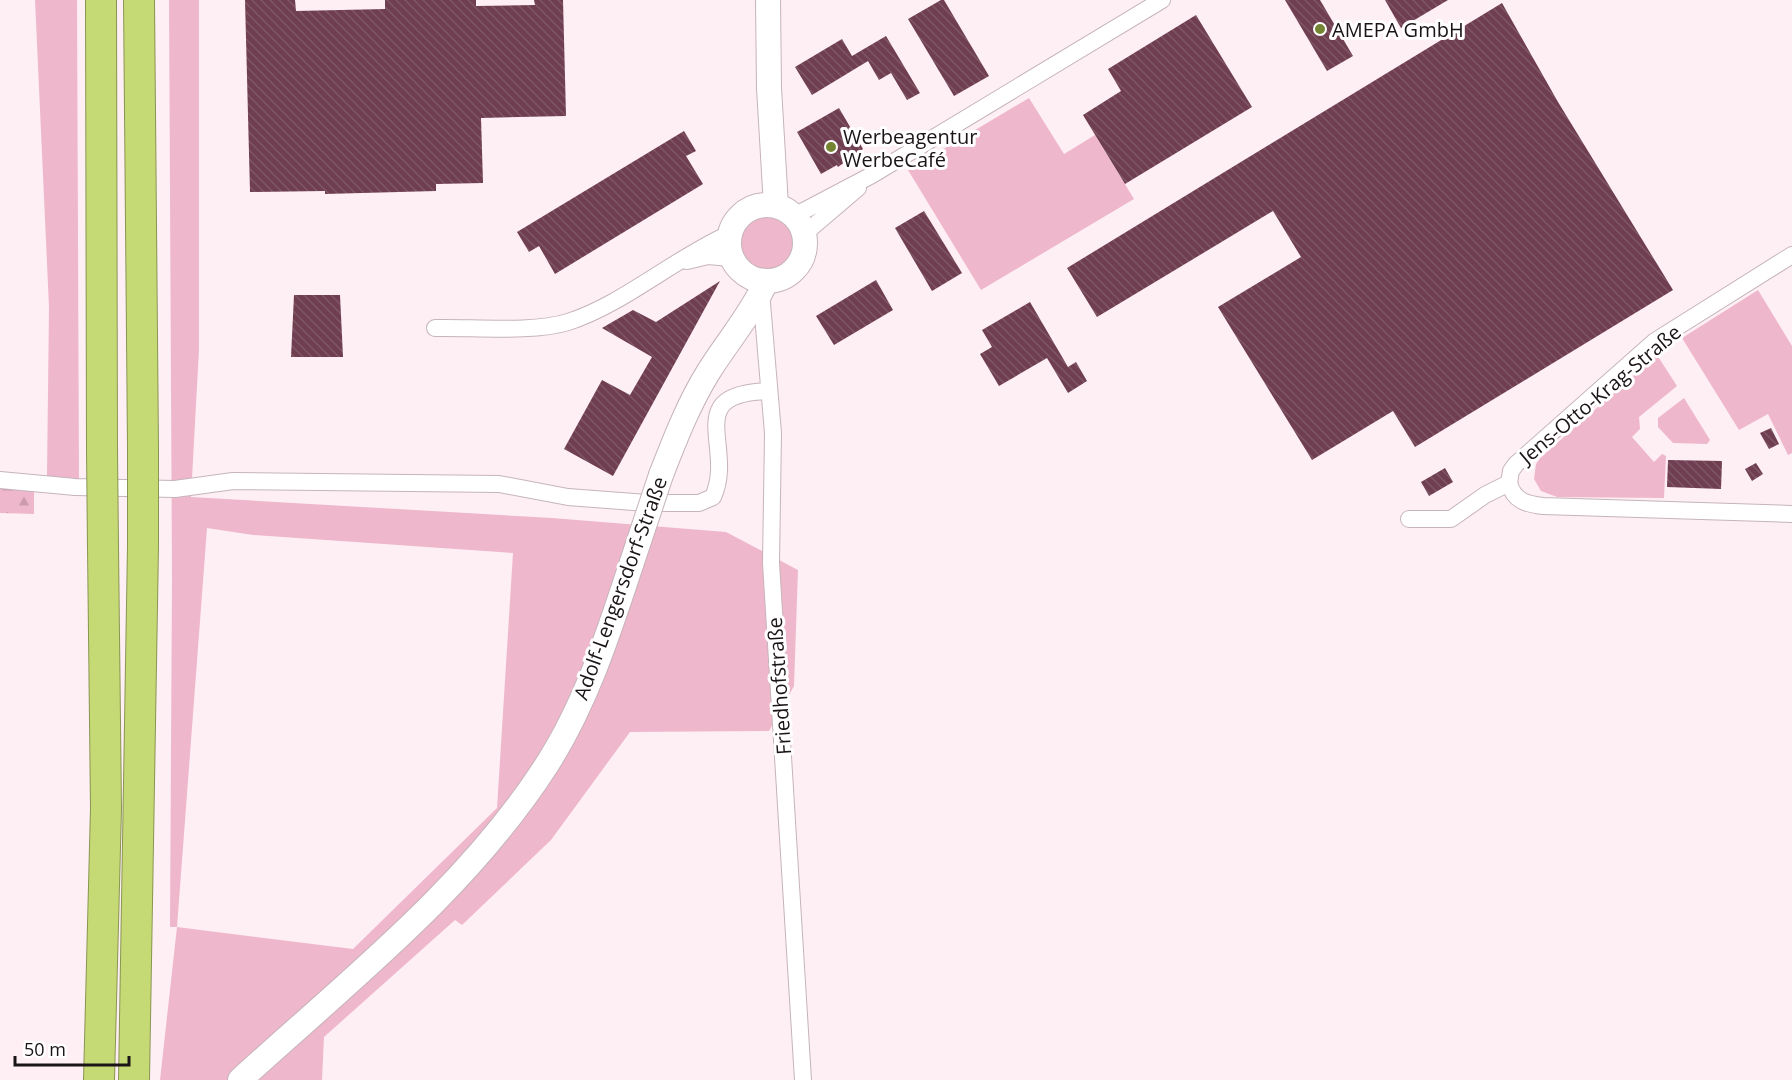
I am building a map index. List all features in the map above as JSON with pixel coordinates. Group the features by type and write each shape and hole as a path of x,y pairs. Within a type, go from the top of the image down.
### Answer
{"highway":[{"path":"99,1080 106,808 101,0"},
{"path":"134,1080 143,546 139,0"},
{"path":"140,53 144,0"}],"street":[{"path":"747,268 738,218 753,207 769,88 768,0"},
{"path":"753,207 792,218 872,175 1162,0"},
{"path":"435,328 537,326 566,323 588,314 672,265 708,256 778,280 797,267 805,245 792,218 769,88"},
{"name":"Jens-Otto-Krag-Straße","path":"1792,255 1655,341 1516,464 1511,471 1509,483 1515,497 1527,504 1543,506 1792,514"},
{"path":"672,265 747,268"},
{"name":"Adolf-Lengersdorf-Straße","path":"240,1080 410,926 464,872 500,829 546,766 569,724 608,634 661,475 693,398 710,369 730,343 747,268"},
{"name":"Friedhofstraße","path":"747,268 769,391 773,433 771,563 802,1080"},
{"path":"0,480 75,487 175,489 233,481 499,484 568,497 647,503 699,503 713,496 719,483 717,415 723,402 742,392 769,391"},
{"name":"Jens-Otto-Krag-Straße","path":"1409,519 1451,519 1485,495 1509,483"}],"green space":[{"path":"35,0 77,0 79,481 47,476 49,307"},
{"path":"169,0 199,0 199,349 191,497 552,518 726,532 798,570 794,686 769,731 630,732 551,840 462,925 455,920 324,1037 322,1080 160,1080 177,927 170,927 172,578","holes":["207,528 253,535 513,553 497,808 353,949 177,927"]},
{"path":"1029,98 1064,154 1095,135 1134,199 981,290 908,170"},
{"path":"762,215 772,215 786,223 792,232 794,242 792,252 786,261 772,269 762,269 745,257 740,247 740,237 752,220"},
{"path":"1758,290 1792,346 1792,453 1788,455 1768,414 1739,430 1682,338"},
{"path":"1657,355 1677,386 1639,417 1640,429 1632,437 1654,462 1662,454 1666,456 1664,498 1557,497 1541,491 1534,479 1536,464 1540,458"},
{"path":"1684,398 1710,440 1707,444 1673,443 1658,427 1658,418"},
{"path":"0,487 34,488 34,514 0,513"}],"building":[{"path":"245,0 295,0 296,11 385,9 385,0 476,0 476,6 535,5 534,0 563,0 566,116 481,118 483,183 436,184 436,191 325,194 325,191 250,192"},
{"path":"944,0 989,76 954,96 908,19"},
{"name":"AMEPA GmbH","path":"1285,0 1320,0 1353,56 1327,71"},
{"name":"AMEPA GmbH","path":"1385,0 1448,0 1401,28"},
{"path":"1502,3 1558,102 1673,290 1415,447 1393,411 1312,460 1218,307 1301,257 1273,211 1097,317 1067,268"},
{"path":"1196,15 1252,107 1125,184 1083,115 1121,91 1108,69"},
{"path":"886,36 920,93 907,100 891,73 879,80 868,61 812,95 795,67 842,39 852,56"},
{"path":"839,108 863,149 838,167 837,165 821,174 797,132"},
{"path":"684,131 696,151 686,156 703,184 555,274 539,246 529,252 517,232"},
{"path":"924,211 962,273 932,291 895,228"},
{"path":"876,280 893,310 834,345 816,316"},
{"path":"720,281 613,476 564,449 602,380 630,395 652,357 602,328 633,310 656,322"},
{"path":"294,295 340,295 343,357 291,357"},
{"path":"1030,302 1068,367 1076,362 1087,381 1068,393 1047,358 999,386 980,354 992,347 982,330"},
{"path":"1771,428 1779,444 1769,449 1760,433"},
{"path":"1668,460 1722,461 1721,489 1667,487"},
{"path":"1756,463 1763,474 1752,481 1745,469"},
{"path":"1445,468 1453,482 1429,496 1421,482"}],"place":[{"name":"AMEPA GmbH","path":"1320,29"},
{"name":"Werbeagentur WerbeCafé","path":"831,147"}]}
